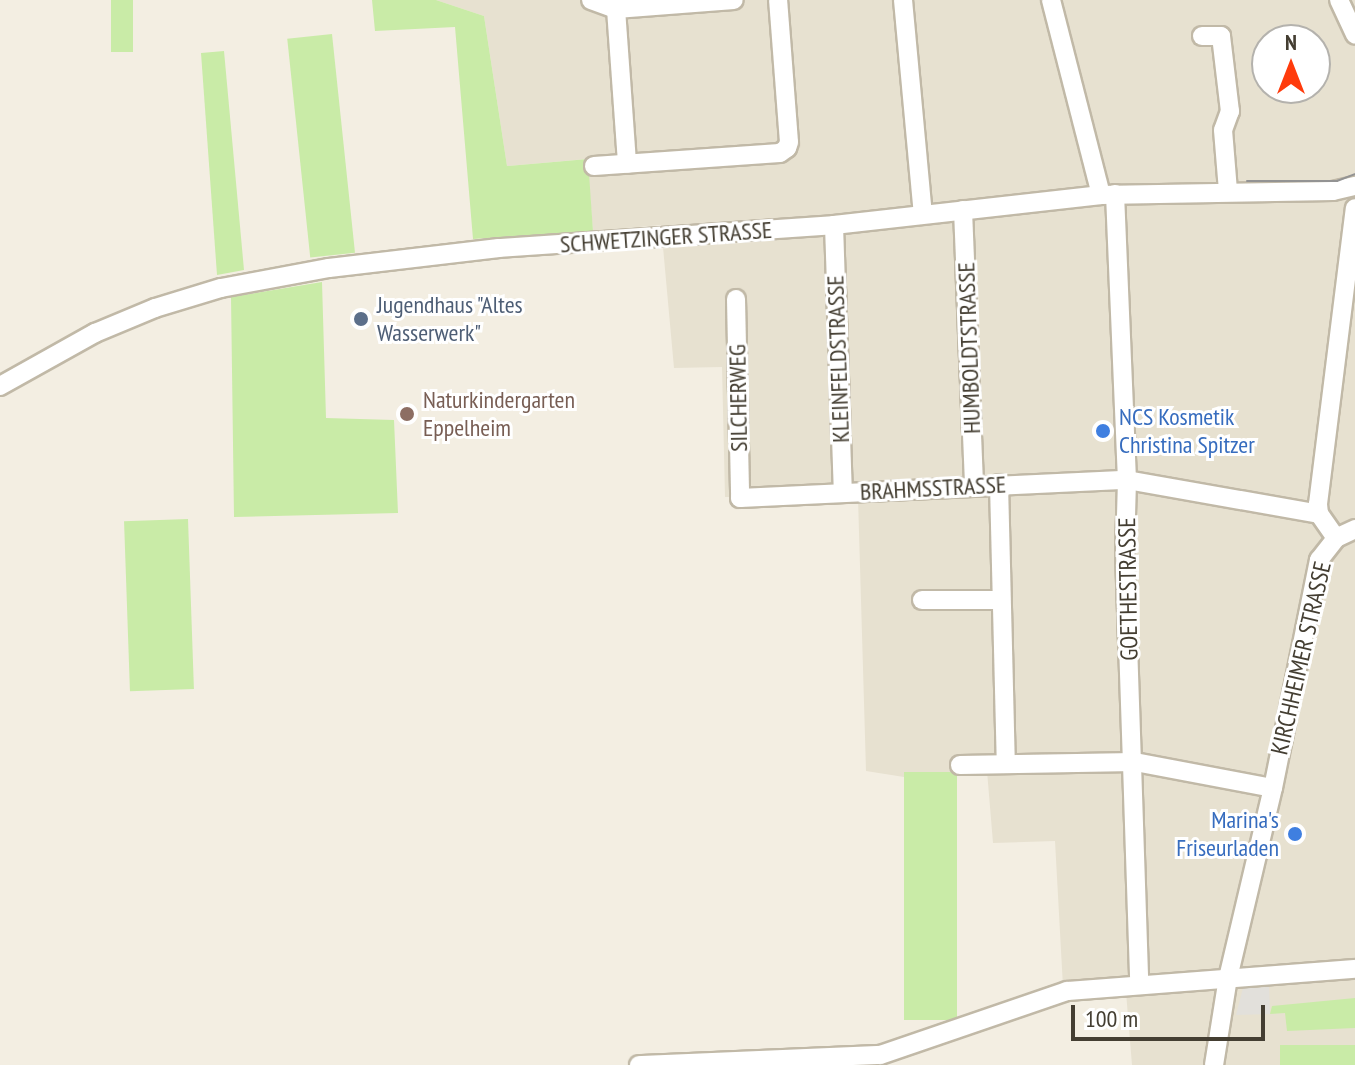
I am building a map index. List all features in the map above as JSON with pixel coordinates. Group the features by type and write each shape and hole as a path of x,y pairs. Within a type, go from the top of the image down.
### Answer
{"street":[{"path":"591,0 616,9 734,0"},
{"path":"594,166 780,153 787,148 778,0"},
{"path":"903,0 923,214"},
{"name":"GOETHESTRASSE","path":"1051,0 1108,195 1127,480 1125,553 1135,762 1139,983"},
{"path":"1339,0 1355,34"},
{"path":"616,9 627,164"},
{"path":"1202,36 1221,36 1230,111 1223,130 1228,191"},
{"name":"SCHWETZINGER STRASSE","path":"0,386 95,333 155,308 221,288 389,260 834,225 1108,195 1333,191 1355,186"},
{"path":"1319,514 1355,208"},
{"name":"HUMBOLDTSTRASSE","path":"963,210 974,485"},
{"name":"KLEINFELDSTRASSE","path":"834,225 843,493"},
{"name":"SILCHERWEG","path":"736,299 740,498"},
{"name":"BRAHMSSTRASSE","path":"740,498 1127,480 1319,514"},
{"path":"999,484 1006,762"},
{"name":"KIRCHHEIMER STRASSE","path":"1214,1065 1228,978 1273,788 1319,560 1336,538 1319,514"},
{"path":"1336,538 1355,529"},
{"path":"922,600 1001,600"},
{"path":"960,765 1135,762 1273,788"},
{"path":"639,1065 877,1060 1043,997 1139,983 1355,969"}],"shaded area":[{"path":"436,0 1355,0 1355,1065 1132,1065 1126,992 1063,987 1055,841 993,843 987,771 904,777 866,771 858,498 725,497 722,367 674,368 661,225 593,231 587,159 507,166 484,16"},
{"path":"1269,987 1270,1014 1236,1015 1243,988"}],"green space":[{"path":"111,0 133,0 133,52 111,52"},
{"path":"372,0 436,0 484,16 507,166 588,159 593,231 473,239 455,27 375,31"},
{"path":"332,34 355,253 310,257 287,39"},
{"path":"224,51 244,270 217,275 201,53"},
{"path":"322,282 326,418 394,420 398,513 234,517 231,297"},
{"path":"188,519 194,689 130,691 124,521"},
{"path":"904,772 957,772 957,1020 904,1020"},
{"path":"1355,998 1355,1028 1287,1031 1285,1013 1270,1014 1272,1006"},
{"path":"1280,1045 1355,1045 1355,1065 1280,1065"}],"tram line":[{"path":"1247,181 1337,181 1355,174"}],"place":[{"name":"Jugendhaus \"Altes Wasserwerk\"","path":"361,319"},
{"name":"Naturkindergarten Eppelheim","path":"407,414"},
{"name":"NCS Kosmetik Christina Spitzer","path":"1103,431"},
{"name":"Marina's Friseurladen","path":"1295,834"}]}
